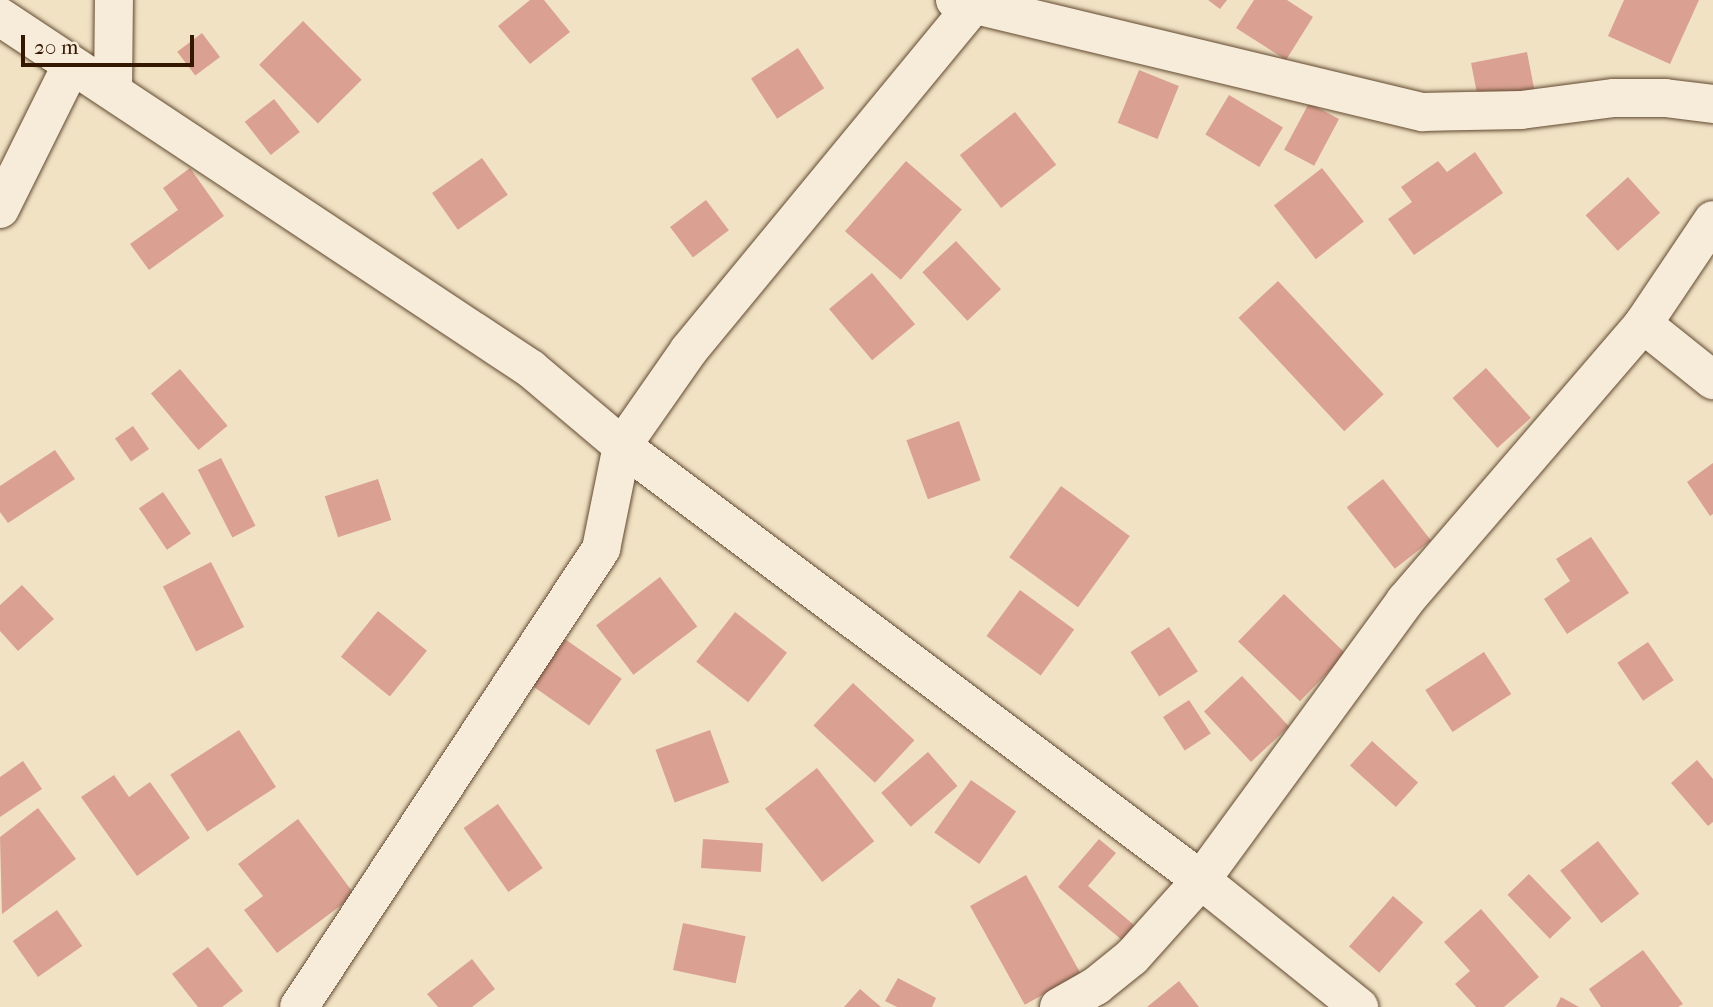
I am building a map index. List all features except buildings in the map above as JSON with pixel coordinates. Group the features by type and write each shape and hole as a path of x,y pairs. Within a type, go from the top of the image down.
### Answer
{"street":[{"path":"113,91 114,0"},
{"path":"299,1007 601,549 622,446 689,350 968,2 1423,112 1507,111 1614,98 1665,98 1713,104"},
{"path":"0,18 531,369 622,446 1201,880 1359,1007"},
{"path":"0,209 71,66"},
{"path":"1059,1007 1097,986 1132,957 1201,880 1405,601 1643,324 1713,220"},
{"path":"1643,324 1713,380"}]}
